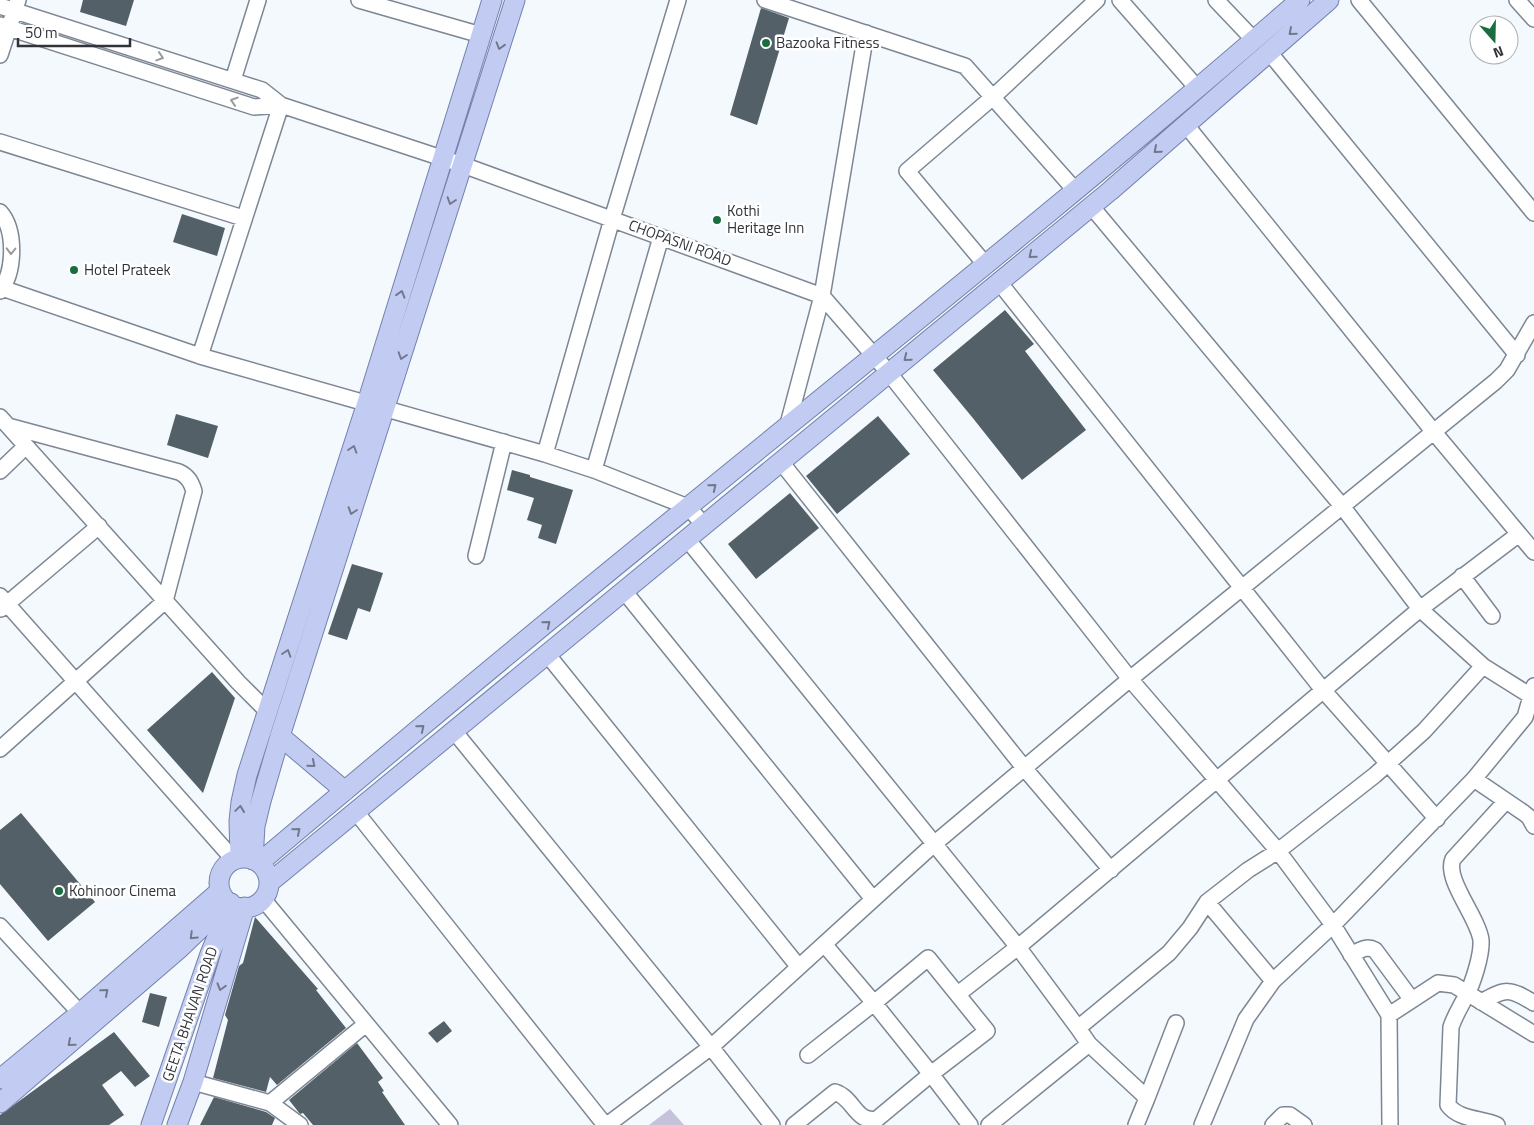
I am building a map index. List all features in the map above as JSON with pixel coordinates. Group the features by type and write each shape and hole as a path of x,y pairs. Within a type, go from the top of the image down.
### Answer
{"main road":[{"path":"247,860 261,801 376,406 443,158 492,0"},
{"path":"266,891 268,876 247,860 239,822 247,775 376,406 463,165 514,0"},
{"path":"231,901 220,876 228,864 247,860 345,791 1198,89 1300,0"},
{"path":"0,1079 80,1013 231,901 256,904 266,891 356,812 1091,206 1329,0"},
{"path":"280,736 345,791"},
{"path":"0,1103 180,948 231,901"},
{"name":"GEETA BHAVAN ROAD","path":"177,1125 193,1082 231,901"},
{"name":"GEETA BHAVAN ROAD","path":"154,1119 210,954 231,901"}],"street":[{"path":"232,80 258,0"},
{"path":"359,0 481,35"},
{"path":"545,454 612,219 678,0"},
{"path":"765,0 965,66 1076,190"},
{"path":"985,264 906,171 993,97 1097,0"},
{"path":"1120,0 1198,89"},
{"path":"1216,0 1254,40"},
{"path":"1359,0 1534,213"},
{"path":"1517,0 1534,19"},
{"path":"0,55 4,27 10,6 262,90 281,105"},
{"path":"4,27 254,107 281,105"},
{"path":"787,428 822,296 866,33"},
{"path":"1269,52 1517,355"},
{"path":"200,356 281,105"},
{"name":"CHOPASNI ROAD","path":"281,105 463,165 822,296 889,373 1130,679 1278,851 1332,924 1389,1015"},
{"path":"1186,125 1433,431 1534,552"},
{"path":"0,142 243,218"},
{"path":"1091,206 1342,506 1420,609 1484,666 1533,693 1525,717 1474,779 1437,819 1273,981 1246,1019 1202,1125"},
{"path":"0,212 3,215 11,239 11,264 1,290 200,356 504,442 594,470 688,507 704,526"},
{"path":"594,470 661,237"},
{"path":"999,282 1323,690 1437,819"},
{"path":"356,812 606,1125 711,1047 934,844 1130,679 1496,381 1507,370 1517,355 1534,323"},
{"path":"4,422 268,712"},
{"path":"0,750 165,601 194,491 186,475 179,472 4,422"},
{"path":"476,556 504,442"},
{"path":"0,471 26,446"},
{"path":"782,462 1024,769 1110,870"},
{"path":"99,526 2,603 247,860"},
{"path":"958,994 1018,947 1420,609 1519,534"},
{"path":"687,539 1018,947 1089,1044 1147,1098"},
{"path":"1462,576 1492,616"},
{"path":"624,591 873,899"},
{"path":"547,654 798,966"},
{"path":"1078,1028 1169,953 1190,928 1207,902 1248,870 1278,851 1387,764 1424,731 1484,666"},
{"path":"454,731 711,1047 772,1125"},
{"path":"1474,779 1529,818 1534,826"},
{"path":"1496,1125 1489,1121 1461,1115 1453,1111 1448,1105 1449,1035 1454,1016 1467,994 1480,956 1479,931 1453,878 1450,865 1453,859 1506,801"},
{"path":"266,891 366,1024 450,1125"},
{"path":"1207,902 1273,981"},
{"path":"0,926 80,1013"},
{"path":"824,944 874,1003 970,1125"},
{"path":"1351,955 1365,948 1370,947 1375,950 1412,1000"},
{"path":"794,1125 835,1092 843,1095 863,1118 870,1120 877,1118 987,1031 928,958 808,1055"},
{"path":"1390,1125 1389,1015 1438,983 1454,985 1534,1034"},
{"path":"1481,1002 1504,991 1512,991 1534,1003"},
{"path":"270,1103 366,1024"},
{"path":"1136,1125 1176,1024"},
{"path":"989,1125 1089,1044"},
{"path":"193,1082 270,1103 300,1125"},
{"path":"1273,1125 1283,1115 1290,1114 1304,1125"},
{"path":"140,1125 154,1119"}],"shaded area":[{"path":"670,1109 684,1125 649,1125"}],"building":[{"path":"83,0 134,0 126,26 80,12"},
{"name":"Bazooka Fitness","path":"761,8 789,18 757,125 730,115"},
{"path":"182,214 225,228 217,256 173,242"},
{"path":"1005,310 1034,344 1025,351 1086,430 1022,480 933,370"},
{"path":"176,414 218,426 208,458 167,445"},
{"path":"878,416 910,454 837,514 806,476"},
{"path":"512,470 573,490 556,544 538,538 542,525 527,520 534,498 507,490"},
{"path":"790,493 819,528 756,579 728,544"},
{"path":"352,564 383,573 370,612 358,608 347,640 328,634"},
{"path":"212,672 235,698 203,793 147,730"},
{"path":"21,813 95,902 48,941 0,884 0,830"},
{"path":"255,917 318,989 316,990 346,1028 277,1085 270,1077 266,1092 213,1078 228,1020 225,1015 239,966 243,963"},
{"path":"150,993 167,997 159,1027 142,1022"},
{"path":"444,1021 452,1031 437,1043 428,1033"},
{"path":"114,1032 150,1076 135,1087 121,1071 102,1085 124,1115 109,1125 0,1125 0,1115"},
{"path":"357,1043 383,1078 378,1082 384,1091 382,1092 405,1125 313,1125 303,1113 300,1114 289,1100"},
{"path":"214,1097 266,1112 275,1118 272,1125 200,1125"}],"place":[{"name":"Bazooka Fitness","path":"766,43"},
{"name":"Kothi Heritage Inn","path":"717,220"},
{"name":"Hotel Prateek","path":"74,270"},
{"name":"Kohinoor Cinema","path":"59,891"}]}
